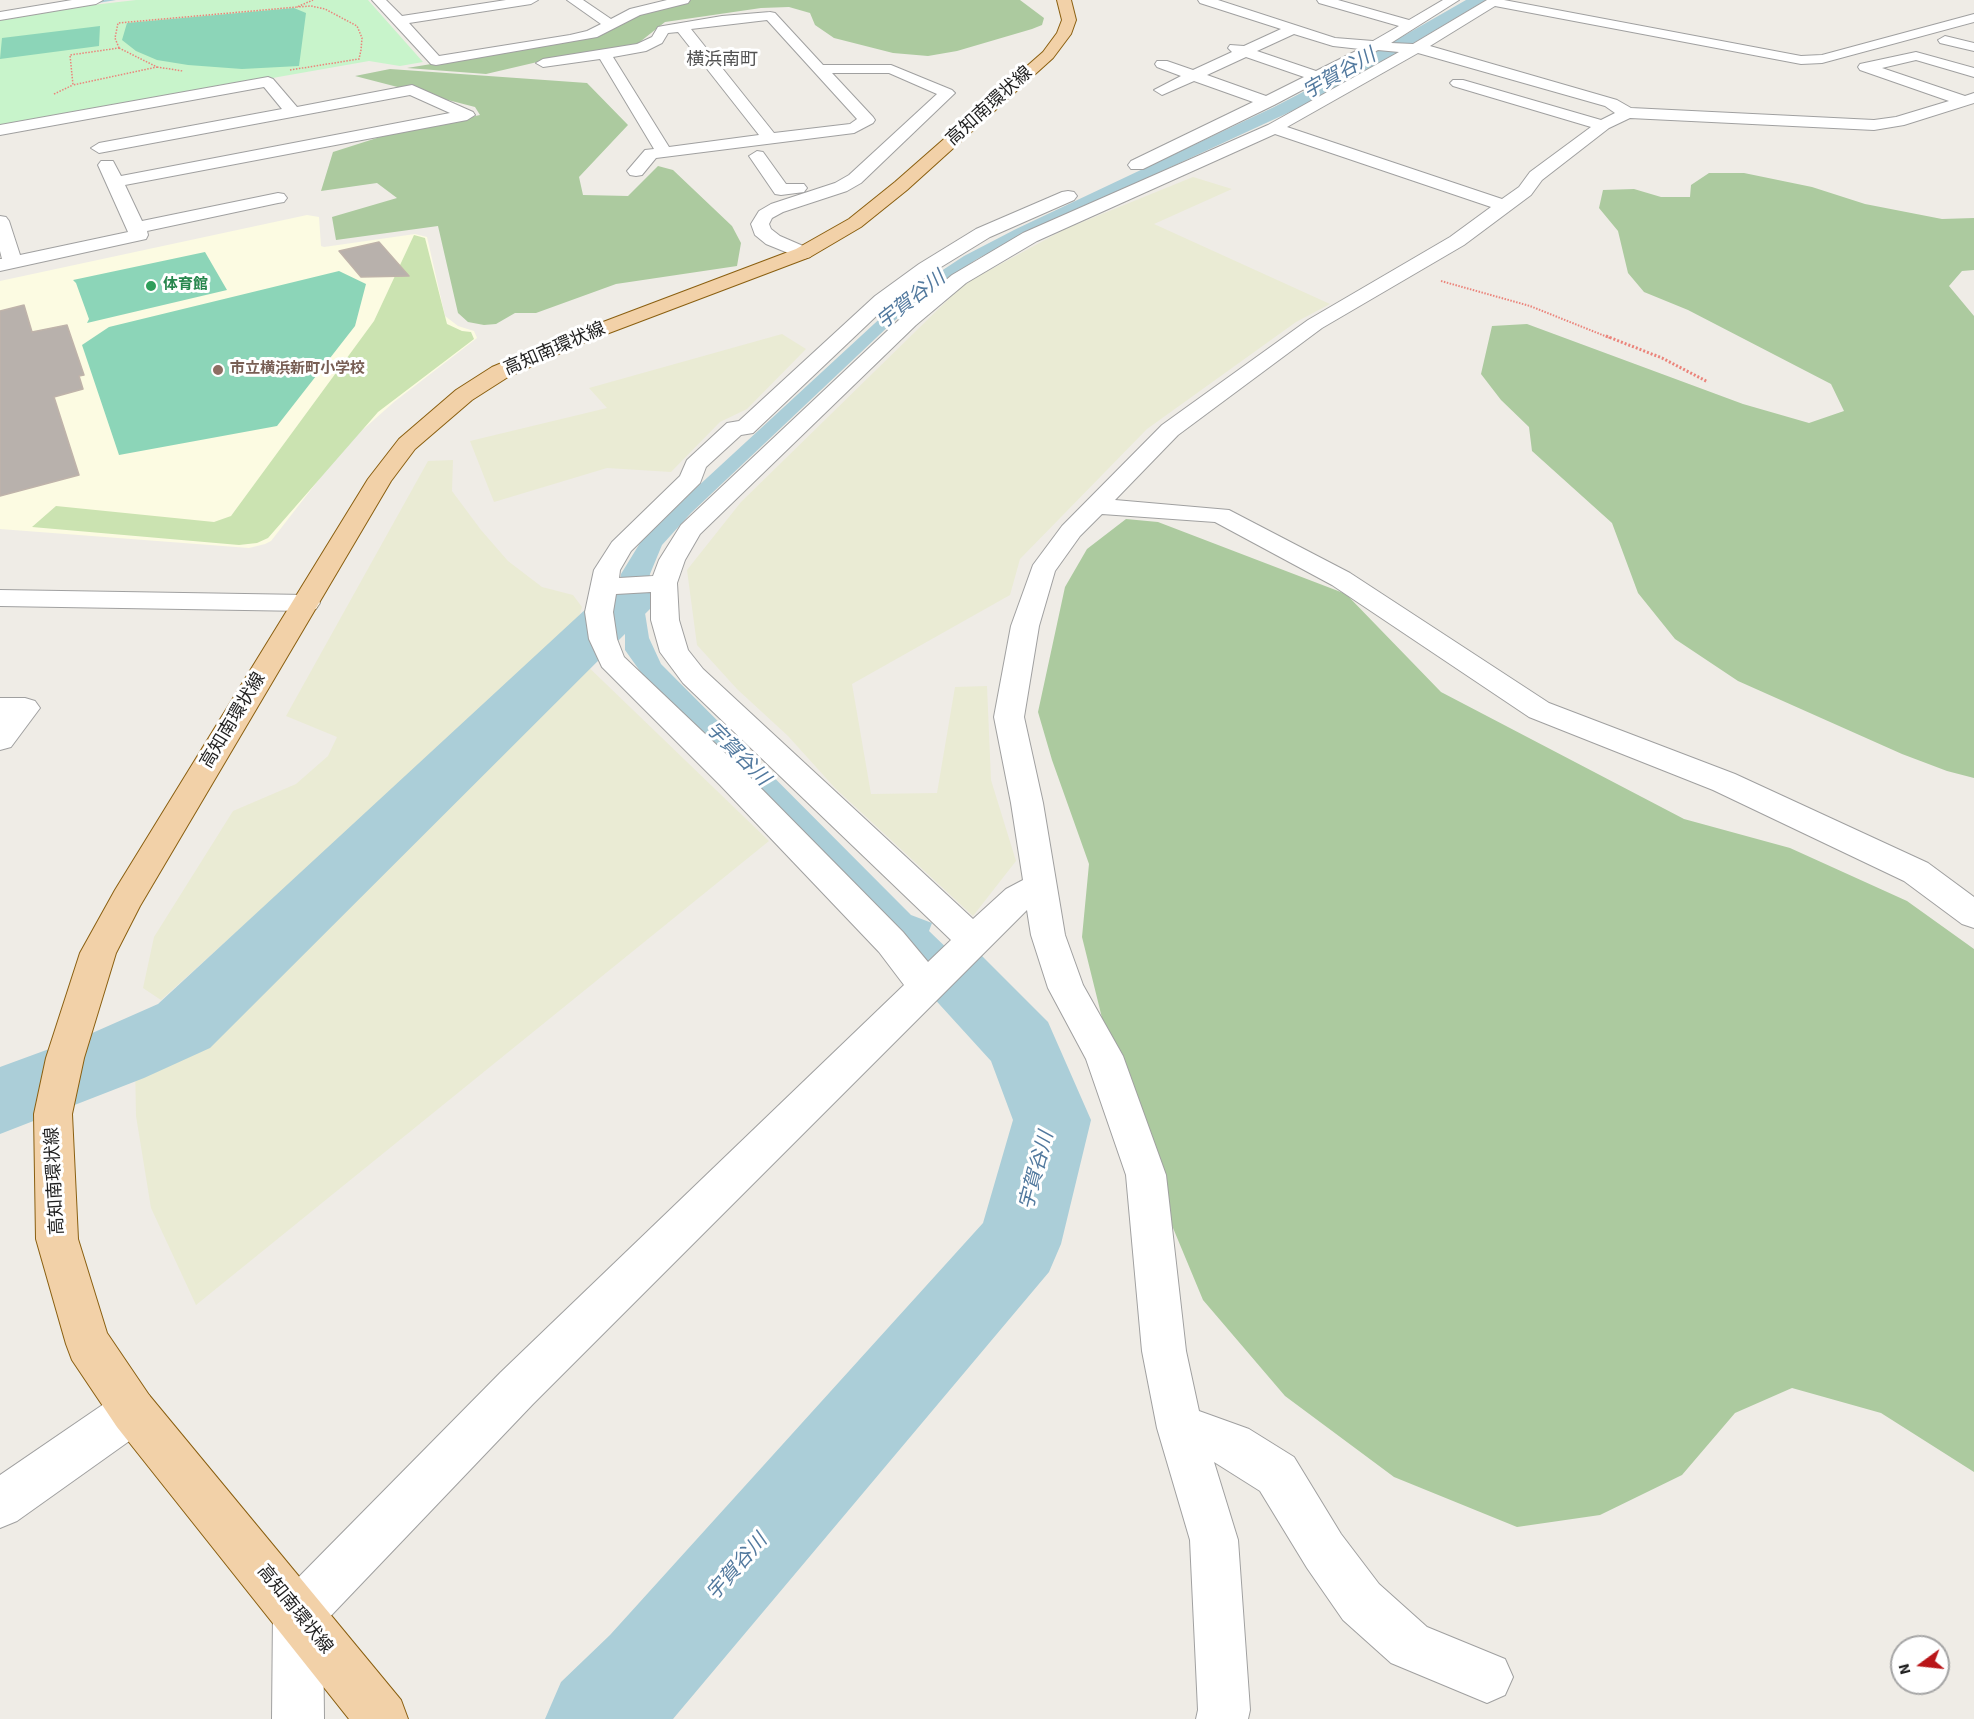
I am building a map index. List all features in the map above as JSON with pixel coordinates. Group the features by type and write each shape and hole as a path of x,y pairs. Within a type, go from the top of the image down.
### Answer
{"main road":[{"name":"高知南環状線","path":"382,1719 133,1411 88,1344 57,1239 52,1114 65,1058 98,953 127,899 380,479 407,444 464,395 500,372 554,348 802,253 864,215 1048,55 1064,34 1068,20 1064,0"}],"street":[{"path":"0,16 31,5 96,0"},
{"path":"378,0 436,62 570,39 592,33 635,12 683,0"},
{"path":"398,21 475,4 531,0"},
{"path":"574,0 611,25"},
{"path":"1205,0 1333,42 1413,48 1611,103 1627,113 1874,125 1898,122 1970,99"},
{"path":"1324,0 1411,25"},
{"path":"1430,0 1448,2"},
{"path":"950,963 674,652 665,620 659,584 690,530 909,321 959,279 1030,237 1094,206 1274,128 1494,1 1801,60 1822,59 1974,18"},
{"path":"1118,174 1318,77 1377,46 1448,2"},
{"path":"475,4 522,47"},
{"path":"543,63 605,55 650,44 657,40 663,30 722,20 770,16 867,120 854,128 651,154 636,171"},
{"path":"682,27 771,139"},
{"path":"1162,90 1293,29"},
{"path":"1945,40 1974,47"},
{"path":"1220,42 1318,77"},
{"path":"605,55 664,152"},
{"path":"1970,99 1865,67 1916,56 1974,73"},
{"path":"1162,64 1268,102"},
{"path":"802,253 773,240 762,231 760,224 765,215 777,207 841,188 855,179 947,93 891,69 821,69"},
{"path":"1482,90 1515,76"},
{"path":"0,130 268,82 292,112"},
{"path":"1458,83 1603,125"},
{"path":"99,148 412,90 466,115 116,182"},
{"path":"1222,1719 1224,1710 1214,1540 1180,1428 1164,1351 1146,1175 1104,1056 1065,988 1048,935 1027,803 1009,717 1025,626 1042,571 1071,531 1170,430 1315,324 1457,241 1525,191 1536,176 1603,125 1627,113"},
{"path":"0,221 7,263 139,235 83,116"},
{"path":"1274,128 1505,206"},
{"path":"868,148 892,145"},
{"path":"785,159 759,159 781,190 798,188"},
{"path":"950,963 891,942 730,777 612,662 605,606 607,570 621,547 691,478 696,465 735,428 745,428 882,300 926,268 983,233 1073,195 1094,206"},
{"path":"136,228 278,198"},
{"path":"1096,506 1220,515 1341,579 1539,710 1724,782 1895,862 1916,872 1974,915"},
{"path":"605,606 659,584"},
{"path":"0,598 306,603"},
{"path":"0,708 25,708 0,740"},
{"path":"298,1719 298,1614 517,1388 950,963 1018,898 1041,886"},
{"path":"0,1504 133,1411"},
{"path":"1180,1428 1233,1445 1277,1474 1324,1551 1361,1602 1409,1645 1486,1677"}],"path":[{"path":"297,7 313,0"},
{"path":"119,48 70,55 73,85 158,67 119,48 115,38 118,23 311,6 325,9 357,26 362,38 359,59"},
{"path":"1406,271 1530,306 1662,358 1708,382"}],"shaded area":[{"path":"1193,177 1232,189 1154,224 1330,304 1296,322 1147,429 1020,559 1010,595 852,684 871,794 937,793 955,687 987,686 991,780 1016,861 973,916 835,788 788,736 737,689 697,645 687,570 741,502 964,284 1065,229"},
{"name":"市立横浜新町小学校","path":"307,215 319,217 321,246 324,247 415,234 427,237 445,316 458,326 474,331 477,338 394,402 358,434 327,469 271,541 265,544 249,548 0,529 0,281"},
{"path":"782,334 806,349 747,409 720,422 671,472 607,468 494,502 470,441 607,408 589,388"},
{"path":"453,460 452,491 508,561 542,587 573,595 582,607 576,627 161,1000 143,988 154,937 233,811 296,784 328,756 337,737 286,716 428,461"},
{"path":"577,656 769,841 196,1305 151,1208 136,1116 135,1061 186,1034"}],"green space":[{"path":"136,0 368,0 423,62 400,66 369,61 0,126 0,20 75,7"},
{"path":"686,0 1020,0 1044,18 1042,25 1032,29 957,51 928,56 893,53 834,38 815,25 810,13 789,7 761,8 665,22 636,45 546,60 486,74 407,68 571,41 638,13"},
{"path":"294,8 306,13 299,66 242,69 188,65 157,60 136,51 122,40 127,23"},
{"path":"100,26 99,46 0,59 2,38"},
{"path":"390,69 587,83 628,125 579,177 583,195 628,196 658,166 673,170 732,226 741,243 737,266 616,284 536,313 515,313 496,324 484,325 468,322 458,313 438,226 336,240 332,217 397,198 377,183 321,191 333,152 380,137 480,115 475,107 355,76"},
{"path":"1709,173 1744,173 1812,187 1865,204 1942,219 1974,218 1974,270 1962,271 1949,286 1974,316 1974,778 1947,771 1902,754 1738,681 1675,639 1638,593 1612,523 1532,451 1529,427 1501,400 1481,374 1492,326 1527,324 1743,404 1809,423 1844,411 1831,384 1688,310 1644,292 1628,273 1618,231 1599,208 1603,190 1634,189 1661,197 1690,197 1691,185"},
{"path":"414,235 425,238 447,324 462,331 471,332 474,339 378,412 268,538 257,543 239,545 32,527 56,506 214,522 231,516 374,321"},
{"name":"体育館","path":"205,252 227,290 87,323 89,319 73,280"},
{"path":"339,271 366,284 355,326 277,426 119,455 82,345 109,327"},
{"path":"1126,519 1158,522 1346,594 1441,692 1684,819 1790,848 1907,901 1974,949 1974,1472 1881,1413 1792,1388 1735,1413 1682,1475 1600,1515 1517,1527 1394,1477 1285,1396 1203,1300 1126,1115 1082,937 1089,864 1052,760 1038,712 1065,587 1087,549"}],"water":[{"path":"1466,0 1486,0 1348,82 1292,111 977,259 936,287 894,321 691,513 662,545 650,574 645,613 649,638 661,664 911,915 932,923 929,931 984,984 1031,1037 1006,1042 647,681 625,650 625,625 610,629 621,574 640,543 695,489 887,312 920,285 964,256 1016,229 1274,107 1330,78"}],"building":[{"path":"379,242 409,276 361,277 339,251"},
{"path":"24,305 32,332 67,325 84,375 79,376 83,389 54,397 79,475 0,496 0,311"}],"waterway":[{"path":"86,4 114,0"},
{"path":"0,1101 117,1056 184,1026 633,595"},
{"name":"宇賀谷川","path":"598,1719 647,1672 1019,1244 1052,1120 1022,1044 955,974"}],"place":[{"name":"体育館","path":"151,286"},
{"name":"市立横浜新町小学校","path":"218,370"}],"district":[{"name":"横浜南町","path":"722,61"}]}
